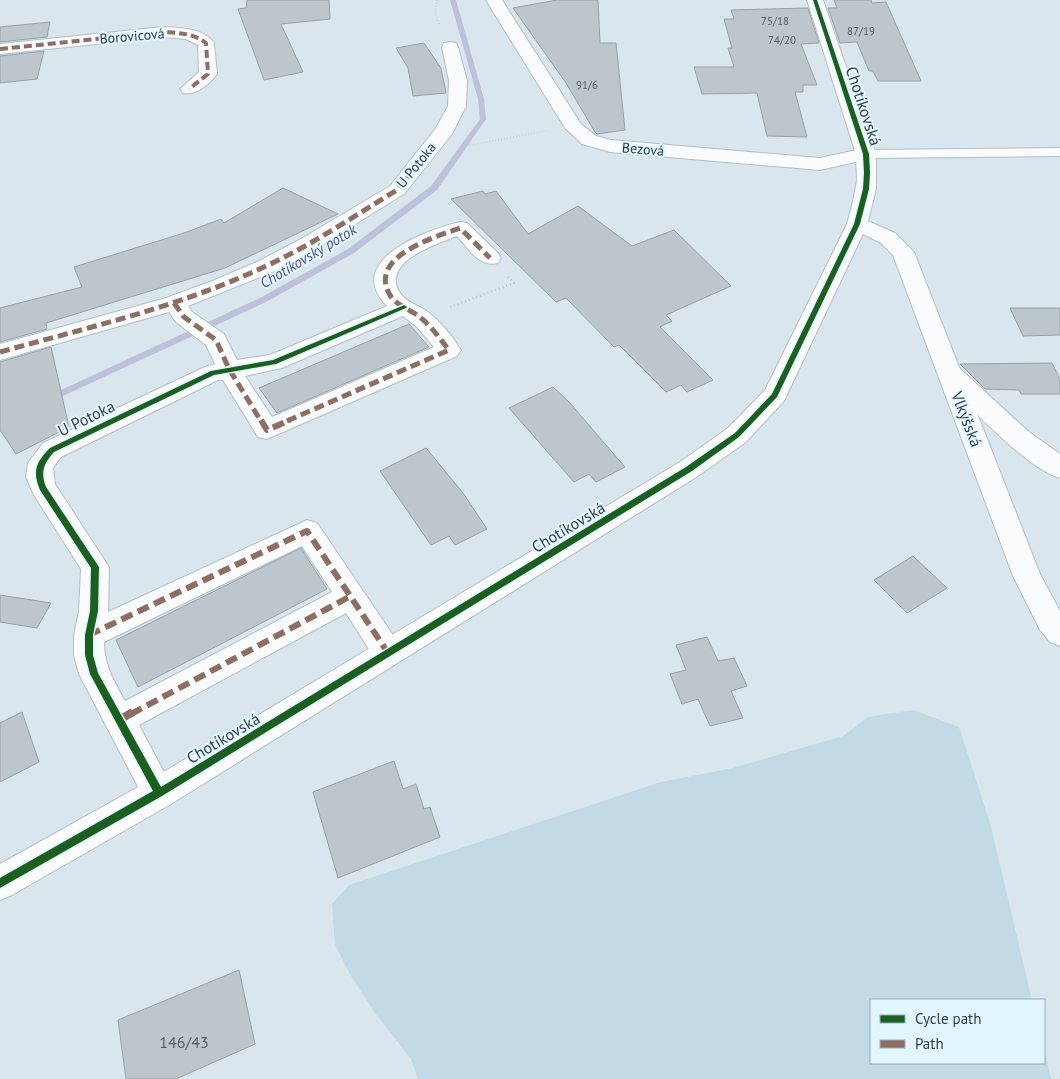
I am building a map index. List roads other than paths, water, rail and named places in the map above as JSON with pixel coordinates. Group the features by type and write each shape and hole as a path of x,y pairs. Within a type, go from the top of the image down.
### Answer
{"street":[{"name":"Bezová","path":"494,0 574,128 580,134 598,143 820,164 866,154"},
{"name":"Chotíkovská","path":"0,883 159,793 689,469 737,436 775,395 857,224 865,200 868,177 866,154 815,0"},
{"name":"Borovicová","path":"0,49 163,32 198,36 206,43 208,74 189,90"},
{"name":"U Potoka","path":"0,352 179,310 223,285 267,266 308,244 396,190 445,130 457,106 458,81 450,47"},
{"name":"Vlkýšská","path":"857,224 888,238 903,252 1028,576 1050,621 1060,633"},
{"path":"179,310 216,340 229,369 267,430 448,350 413,313 390,296 384,284 384,277 387,268 393,260 422,242 460,228 490,258"},
{"name":"U Potoka","path":"159,793 94,674 89,655 89,635 94,610 94,567 40,483 38,477 39,469 44,458 52,450 213,373 274,362 413,313"},
{"path":"949,372 1020,439 1060,468"},
{"path":"89,635 307,531 388,653"},
{"path":"119,720 351,596"}],"lane":[{"path":"866,154 1060,152"}],"waterway":[{"name":"Chotíkovský potok","path":"49,399 263,300 351,251 434,188 483,119 481,99 453,0"}]}
